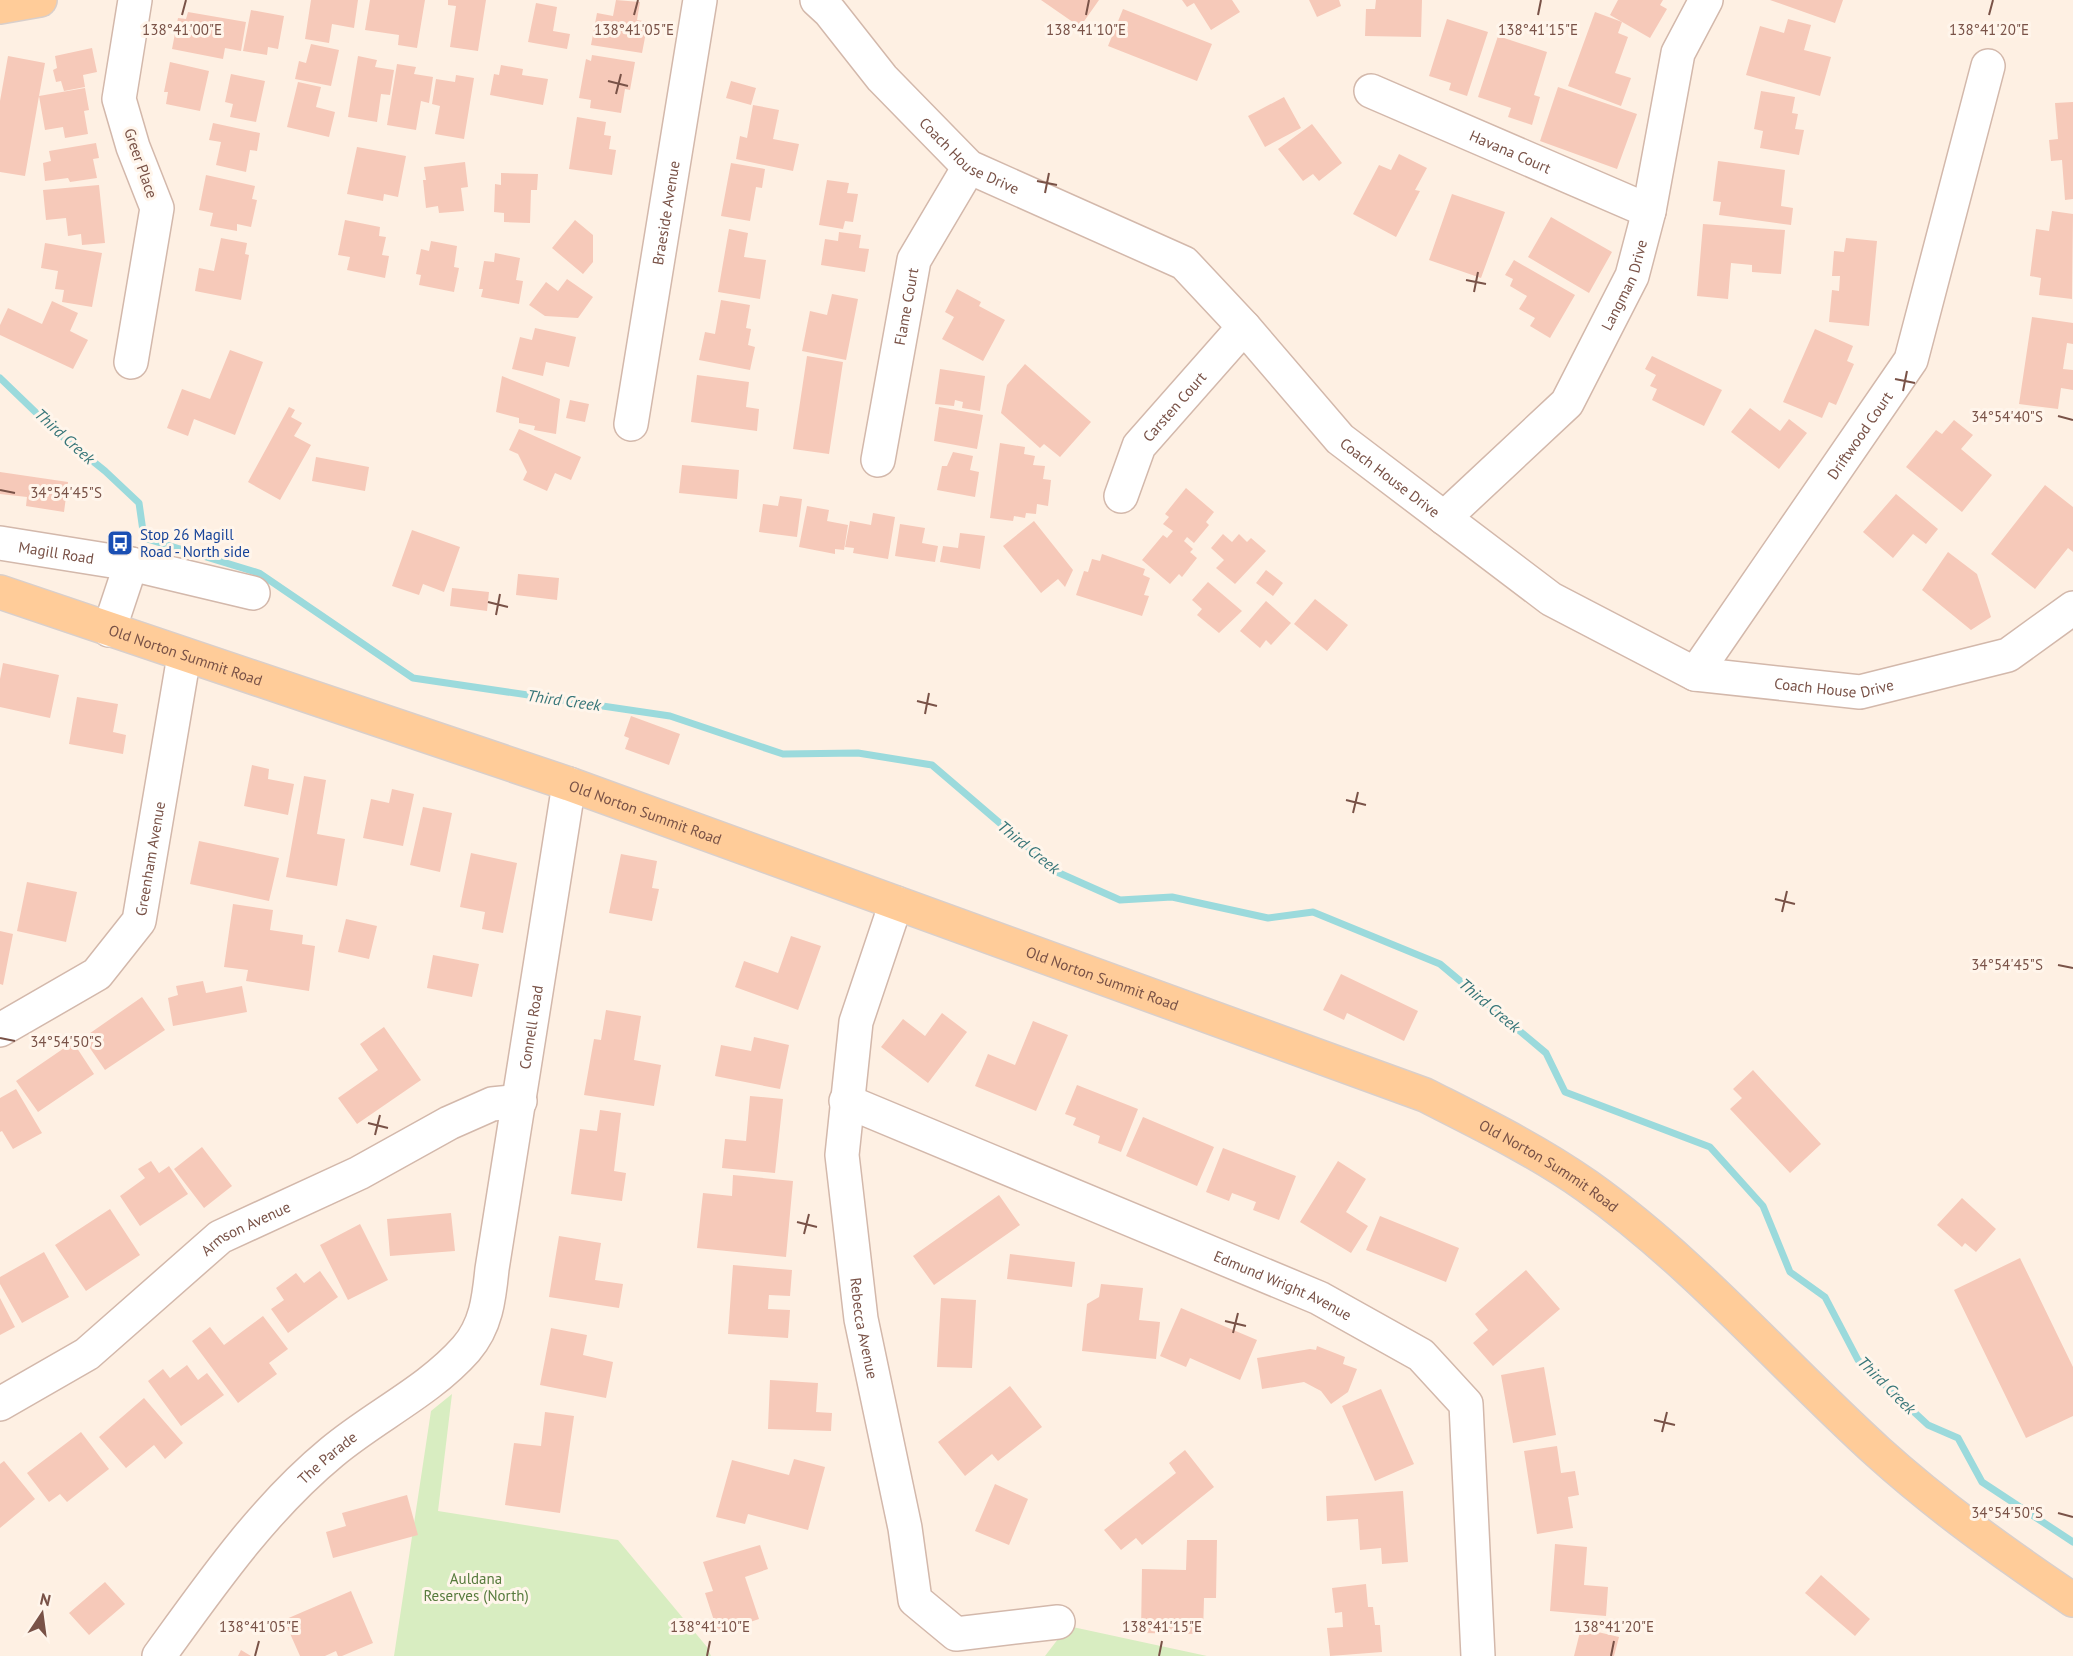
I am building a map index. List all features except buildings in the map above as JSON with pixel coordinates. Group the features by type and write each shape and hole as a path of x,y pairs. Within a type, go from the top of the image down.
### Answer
{"main road":[{"path":"0,8 40,0"},
{"name":"Old Norton Summit Road","path":"0,592 184,656 569,784 1425,1095 1514,1140 1586,1185 1649,1233 1879,1452 1973,1531 2073,1600"}],"street":[{"name":"Greer Place","path":"131,362 157,208 133,147 119,99 135,0"},
{"name":"Braeside Avenue","path":"631,424 700,0"},
{"name":"Langman Drive","path":"1444,518 1568,403 1632,276 1649,211 1678,53 1706,0"},
{"name":"Coach House Drive","path":"829,4 882,78 969,168 1184,263 1244,327 1340,439 1551,599 1695,674 1860,692 2008,655 2073,608"},
{"name":"Driftwood Court","path":"1695,674 1911,360 1988,66"},
{"name":"Havana Court","path":"1371,91 1649,211"},
{"name":"Flame Court","path":"878,460 915,260 969,168"},
{"name":"Carsten Court","path":"1121,496 1139,446 1244,327"},
{"name":"Magill Road","path":"0,543 131,564 253,593"},
{"path":"109,630 131,564"},
{"name":"Greenham Avenue","path":"0,1030 97,974 139,921 184,656"},
{"name":"Connell Road","path":"492,1269 569,784"},
{"name":"Rebecca Avenue","path":"896,903 856,1022 842,1155 861,1318 905,1528 915,1600 956,1634 1058,1622"},
{"name":"Armson Avenue","path":"0,1404 87,1354 220,1237 358,1173 449,1123 492,1104 520,1101"},
{"name":"Edmund Wright Avenue","path":"846,1101 1319,1298 1421,1354 1466,1404 1478,1656"},
{"name":"The Parade","path":"159,1656 219,1573 293,1489 332,1452 441,1373 467,1348 481,1327 488,1308 492,1269"}],"green space":[{"name":"Auldana Reserves (North)","path":"452,1394 438,1511 618,1540 707,1647 711,1656 394,1656 431,1411"},
{"path":"1068,1626 1207,1656 1045,1656"}],"waterway":[{"name":"Third Creek","path":"0,378 53,429 105,471 139,503 144,538 259,573 413,678 670,716 783,754 858,753 932,765 1057,872 1120,900 1172,897 1268,918 1313,912 1440,964 1546,1053 1565,1092 1710,1147 1763,1206 1790,1272 1825,1297 1858,1360 1928,1425 1958,1438 1982,1482 2073,1542"}],"place":[{"name":"Stop 26 Magill Road - North side","path":"120,543"}]}
